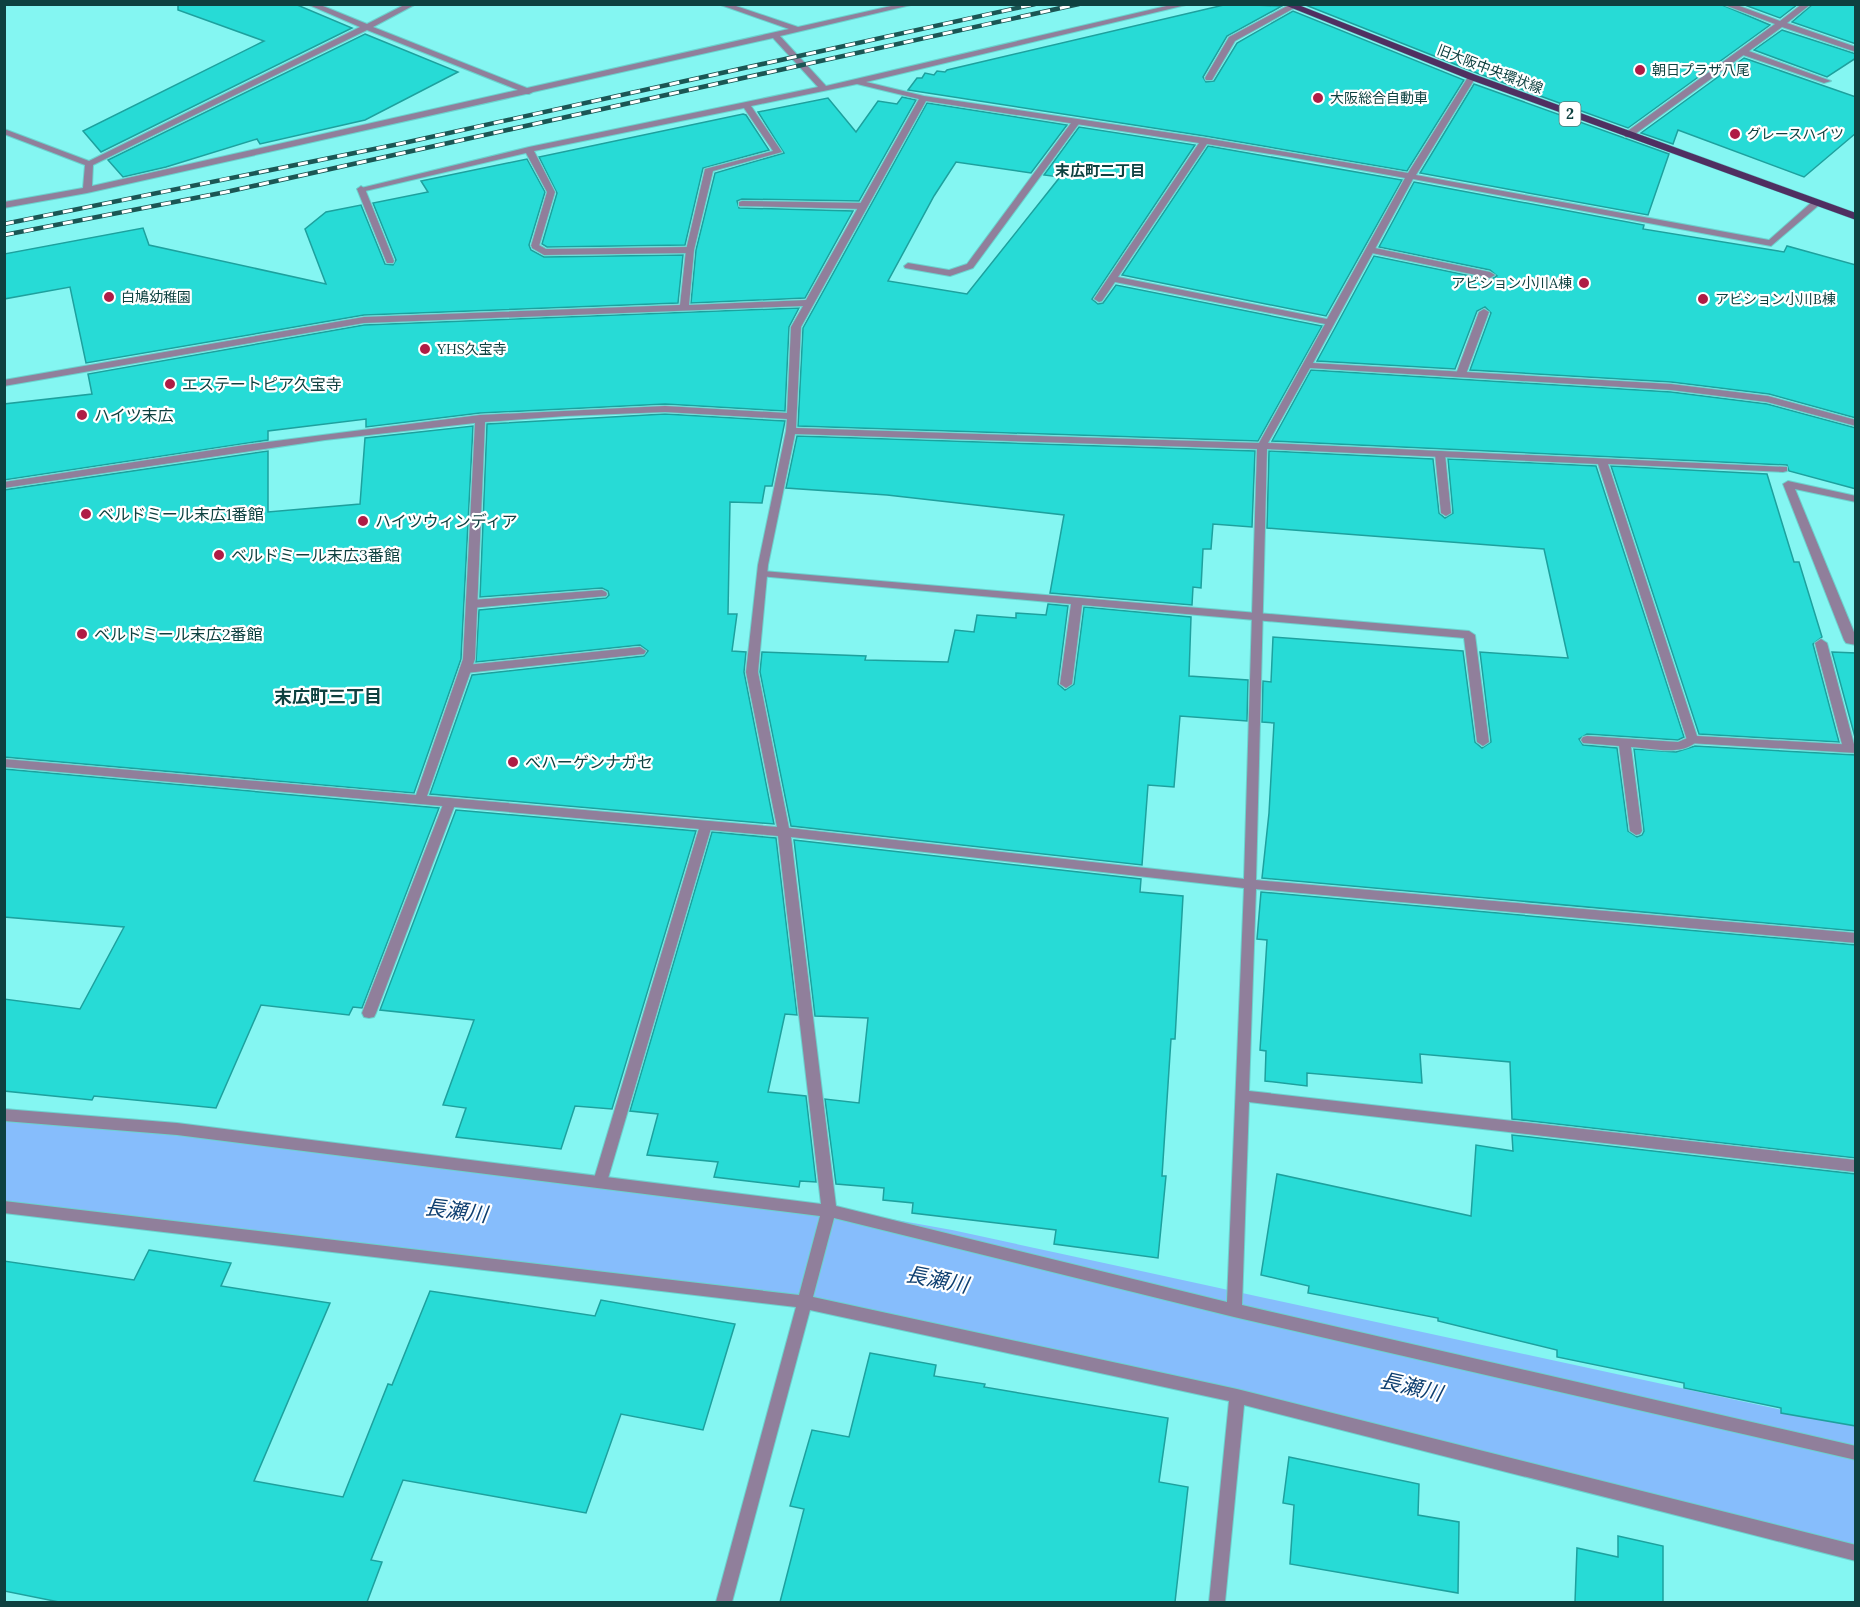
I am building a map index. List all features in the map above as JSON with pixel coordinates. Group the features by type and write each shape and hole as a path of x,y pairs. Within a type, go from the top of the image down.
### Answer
{"main road":[{"name":"旧大阪中央環状線","path":"1289,6 1472,77 1856,217"}],"street":[{"path":"310,4 529,92"},
{"path":"4,131 89,164 413,4"},
{"path":"721,4 801,30"},
{"path":"4,205 87,190 776,36 890,7 912,4"},
{"path":"390,261 361,189 529,150 856,82 1187,4"},
{"path":"1725,4 1856,50"},
{"path":"1628,135 1808,4"},
{"path":"1209,78 1232,39 1289,6"},
{"path":"776,36 824,89"},
{"path":"1743,52 1827,81"},
{"path":"1234,1310 1250,884 1262,446 1410,177 1472,77"},
{"path":"856,82 924,98 1290,154 1771,243 1816,203"},
{"path":"724,1602 829,1211 784,832 752,672 762,574 791,430 796,327 924,98"},
{"path":"684,308 690,250 709,169 778,152 745,104"},
{"path":"908,266 950,273 970,266 1077,121"},
{"path":"1098,299 1205,140"},
{"path":"529,150 551,192 535,246 544,252 690,250"},
{"path":"87,190 89,164"},
{"path":"742,204 863,206"},
{"path":"1370,249 1490,275"},
{"path":"1112,279 1330,322"},
{"path":"4,383 364,320 809,303"},
{"path":"1461,374 1484,312"},
{"path":"1306,365 1671,387 1768,399 1856,423"},
{"path":"4,485 309,437 480,418 649,409 792,416"},
{"path":"420,800 469,658 480,418"},
{"path":"791,430 1262,446 1783,469"},
{"path":"1440,454 1446,513"},
{"path":"1602,460 1692,740"},
{"path":"1856,500 1788,484 1850,640 1856,641"},
{"path":"762,574 1469,635 1483,742"},
{"path":"472,604 602,594"},
{"path":"1066,684 1077,600"},
{"path":"1587,740 1679,746 1692,740 1852,748 1821,643"},
{"path":"466,669 640,651"},
{"path":"1623,742 1636,831"},
{"path":"4,763 784,832 1250,884 1856,938"},
{"path":"369,1013 450,802"},
{"path":"600,1182 706,825"},
{"path":"1243,1096 1856,1166"},
{"path":"4,1115 177,1129 829,1211 1234,1310 1856,1453"},
{"path":"4,1207 805,1302 1237,1396 1856,1554"},
{"path":"1217,1602 1237,1396"}],"building":[{"path":"178,4 295,4 352,28 101,152 83,131 264,41 178,10"},
{"path":"1228,4 1282,6 1227,36 1203,77 1206,82 1214,81 1237,43 1293,11 1464,80 1407,171 1205,136 908,90 917,78 922,78 925,73 934,75 937,71 945,72"},
{"path":"1303,4 1720,4 1770,25 1628,128 1477,73"},
{"path":"1742,4 1798,4 1780,18"},
{"path":"1813,4 1856,4 1856,44 1792,22"},
{"path":"1782,30 1856,54 1856,58 1827,77 1754,50"},
{"path":"365,34 458,72 365,120 260,144 257,139 166,167 123,177 108,160"},
{"path":"1744,58 1856,97 1856,133 1804,177 1678,130 1673,144 1641,133"},
{"path":"1474,84 1669,154 1648,215 1420,173"},
{"path":"902,97 916,100 859,201 742,199 737,201 739,208 853,211 805,298 691,303 696,250 715,173 784,153 758,112 828,98 856,132 878,101 897,104"},
{"path":"927,103 1067,125 1031,173 956,162 934,196 888,281 967,294 1060,177 1044,175 1079,127 1195,145 1092,299 1098,304 1103,303 1116,285 1322,326 1258,441 798,426 803,328"},
{"path":"746,115 769,150 703,168 685,245 547,247 542,244 557,193 539,157"},
{"path":"1208,146 1402,180 1326,316 1122,275"},
{"path":"527,159 545,192 529,245 531,250 544,257 683,255 678,303 364,315 86,363 70,287 4,299 4,254 143,228 149,245 326,284 305,229 326,212 361,205 385,264 393,265 396,260 373,203 428,192 421,181"},
{"path":"1414,182 1644,225 1643,229 1784,252 1787,246 1856,265 1856,418 1769,394 1671,382 1470,370 1491,313 1485,307 1477,311 1455,369 1317,361 1374,256 1490,280 1497,276 1490,270 1379,247"},
{"path":"799,308 789,327 785,411 665,404 480,413 366,427 366,419 268,431 268,440 4,480 4,404 92,394 88,374 364,325"},
{"path":"1311,370 1671,392 1767,404 1856,428 1856,489 1789,471 1787,465 1272,441"},
{"path":"665,414 785,421 772,486 765,486 762,503 730,502 728,614 737,614 732,651 746,652 744,672 774,824 430,794 472,675 644,656 648,651 640,645 476,662 479,610 606,598 609,595 608,591 602,588 480,597 487,424"},
{"path":"473,426 461,659 414,793 4,757 4,490 268,451 268,512 360,504 365,438"},
{"path":"797,436 1255,451 1252,527 1213,524 1211,549 1203,549 1201,588 1193,587 1192,605 1050,593 1064,515 887,495 786,488"},
{"path":"1269,451 1433,459 1439,513 1445,518 1453,513 1448,459 1596,466 1684,737 1678,740 1587,734 1579,739 1583,745 1617,748 1628,831 1637,837 1644,831 1634,749 1676,752 1695,746 1856,755 1856,931 1262,878 1269,813 1274,723 1262,722 1263,681 1271,682 1273,637 1463,651 1475,742 1482,748 1491,742 1480,652 1568,658 1544,549 1267,528"},
{"path":"1611,466 1767,474 1794,562 1799,562 1822,637 1813,644 1839,742 1699,734"},
{"path":"1048,604 1068,606 1058,684 1065,690 1074,684 1084,607 1191,617 1189,676 1248,680 1247,721 1180,716 1174,787 1148,785 1142,865 791,826 760,672 762,652 866,656 865,660 948,662 955,630 974,632 977,615 1016,618 1016,613 1046,615"},
{"path":"1832,652 1856,653 1856,741"},
{"path":"4,769 439,808 362,1008 353,1007 349,1015 261,1005 216,1108 94,1096 92,1100 4,1091 4,999 80,1009 124,927 4,917"},
{"path":"456,810 696,831 612,1109 575,1106 561,1149 456,1137 466,1108 443,1105 474,1020 380,1010"},
{"path":"712,832 776,838 797,1015 785,1014 768,1092 806,1096 816,1182 800,1181 799,1187 714,1177 718,1162 647,1155 658,1114 630,1111"},
{"path":"794,840 1141,879 1140,892 1183,896 1175,1039 1171,1039 1162,1176 1166,1176 1158,1258 1054,1244 1056,1230 912,1213 913,1203 883,1200 884,1188 836,1184 825,1099 859,1103 868,1018 815,1016"},
{"path":"1261,892 1856,945 1856,1158 1512,1119 1510,1062 1420,1054 1422,1083 1307,1073 1307,1086 1265,1081 1266,1051 1260,1050 1267,940 1257,939"},
{"path":"1512,1135 1856,1174 1856,1426 1781,1413 1781,1408 1684,1388 1684,1383 1557,1357 1557,1350 1438,1321 1438,1318 1308,1293 1309,1286 1261,1275 1277,1174 1471,1216 1476,1145 1513,1151"},
{"path":"149,1250 231,1263 221,1286 330,1303 254,1481 343,1497 388,1384 392,1385 430,1291 595,1316 601,1300 735,1324 703,1430 621,1414 586,1513 403,1480 371,1560 382,1562 367,1602 59,1602 4,1591 4,1261 134,1280"},
{"path":"870,1353 936,1365 934,1376 985,1384 984,1387 1168,1418 1159,1482 1188,1487 1175,1602 780,1602 804,1509 790,1506 812,1430 849,1437"},
{"path":"1289,1457 1419,1484 1418,1515 1459,1522 1458,1593 1290,1564 1294,1505 1283,1503"},
{"path":"1618,1536 1663,1546 1663,1602 1575,1602 1577,1548 1618,1557"}],"waterway":[{"name":"長瀬川","path":"4,1155 791,1252 952,1282 1856,1487"}],"railway":[{"path":"4,224 399,144 1035,4"},
{"path":"4,235 226,192 1079,4"}],"place":[{"name":"朝日プラザ八尾","path":"1640,70"},
{"name":"大阪総合自動車","path":"1318,98"},
{"name":"グレースハイツ","path":"1735,134"},
{"name":"アビション小川A棟","path":"1584,283"},
{"name":"白鳩幼稚園","path":"109,297"},
{"name":"アビション小川B棟","path":"1703,299"},
{"name":"YHS久宝寺","path":"425,349"},
{"name":"エステートピア久宝寺","path":"170,384"},
{"name":"ハイツ末広","path":"82,415"},
{"name":"ベルドミール末広1番館","path":"86,514"},
{"name":"ハイツウィンディア","path":"363,521"},
{"name":"ベルドミール末広3番館","path":"219,555"},
{"name":"ベルドミール末広2番館","path":"82,634"},
{"name":"べハーゲンナガセ","path":"513,762"}],"district":[{"name":"末広町二丁目","path":"1100,171"},
{"name":"末広町三丁目","path":"328,697"}]}
